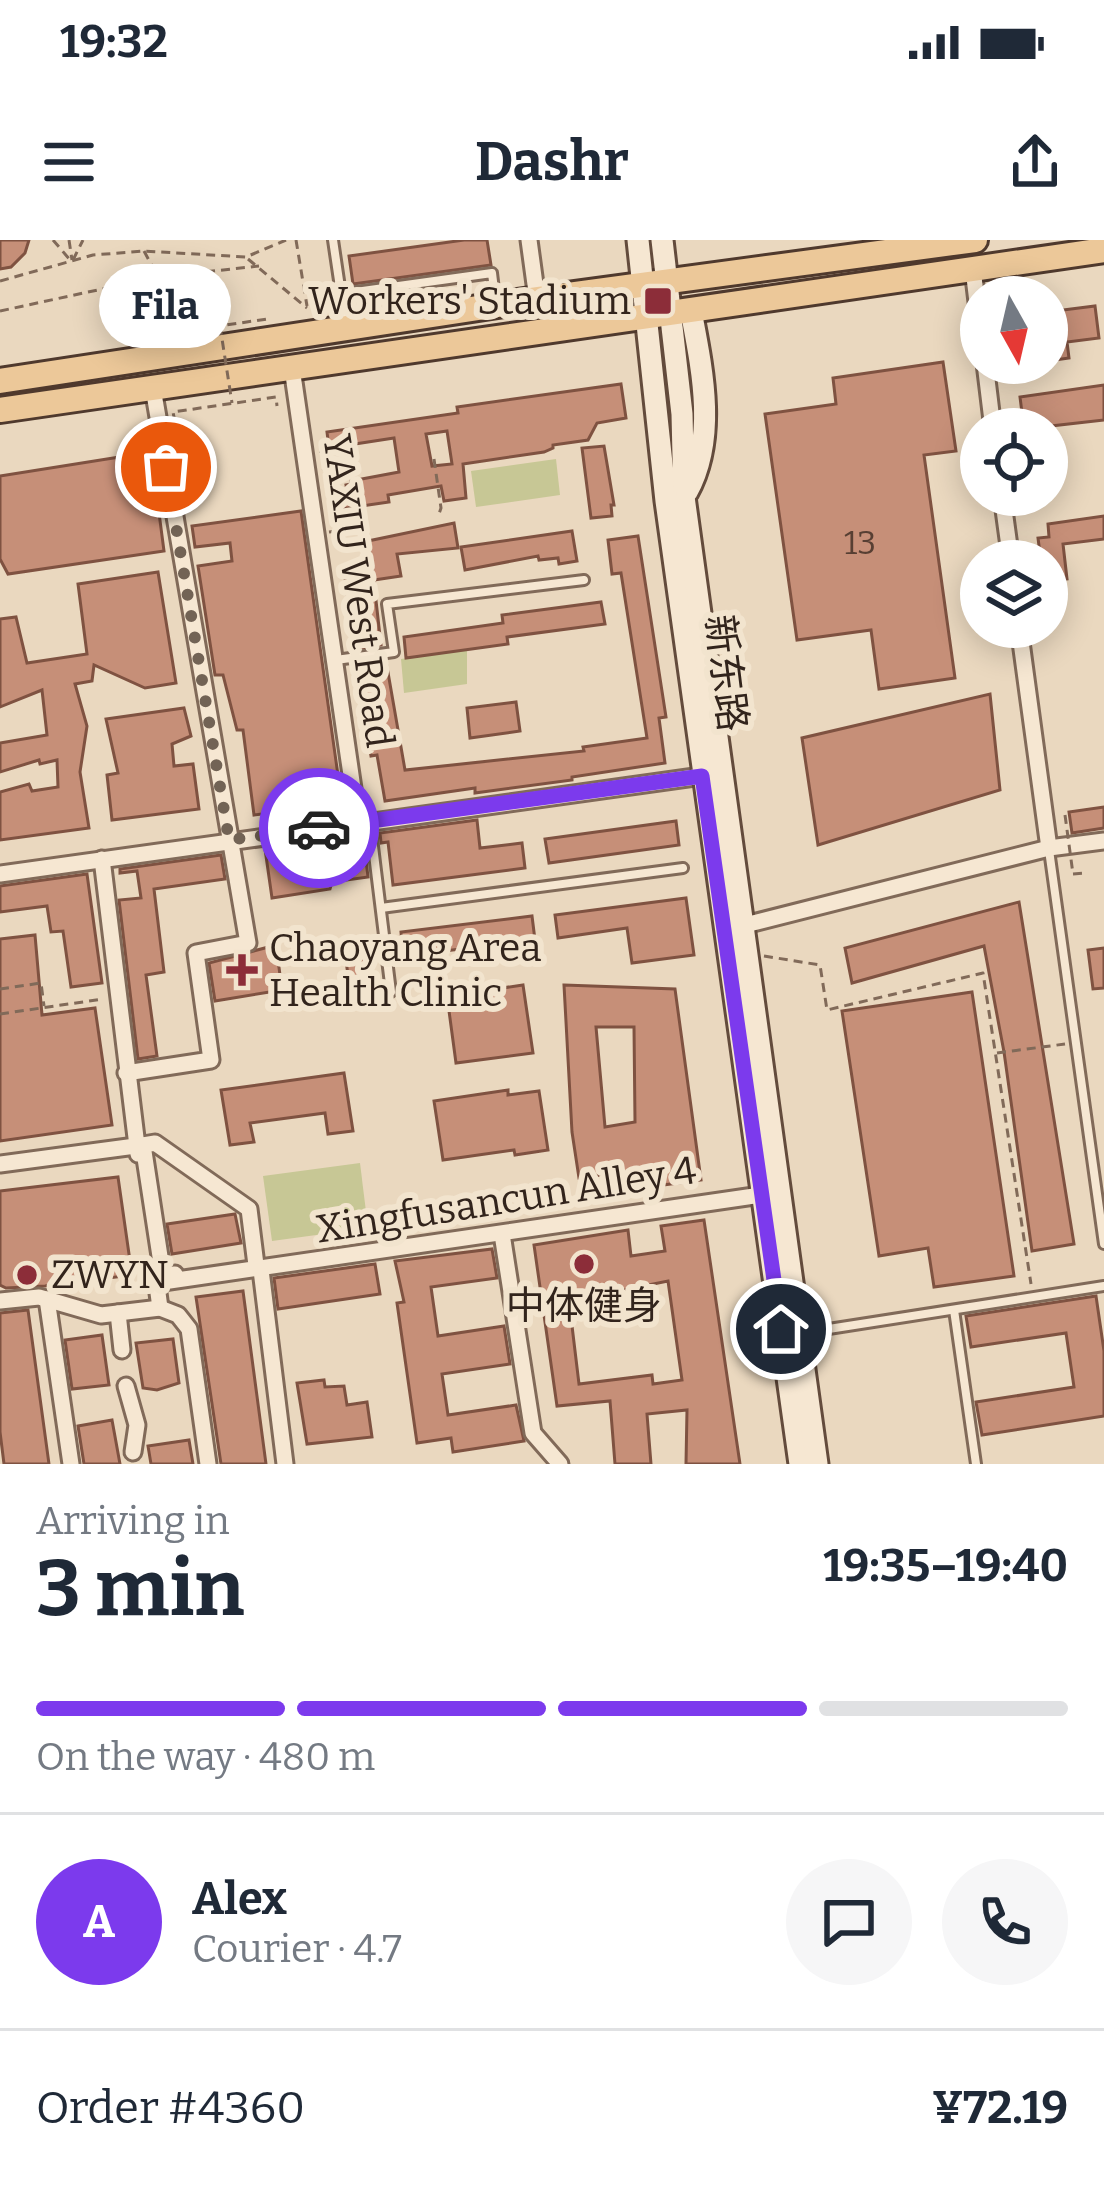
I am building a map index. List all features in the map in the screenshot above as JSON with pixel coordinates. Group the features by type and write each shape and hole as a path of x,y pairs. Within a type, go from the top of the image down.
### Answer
{"main road":[{"path":"638,240 670,314"},
{"path":"656,285 662,240"},
{"path":"0,381 537,299 975,240"},
{"path":"0,410 1104,250"},
{"name":"新东路","path":"670,314 706,433 696,476 684,497 817,1464"},
{"name":"新东路","path":"670,314 666,501 800,1464"}],"street":[{"path":"529,240 537,299"},
{"path":"973,269 974,276"},
{"name":"YAXIU West Road","path":"292,368 364,822"},
{"path":"126,1073 211,1060 196,953 248,943 153,388"},
{"path":"1022,648 1048,848"},
{"path":"0,874 702,776"},
{"path":"741,926 1048,848 1104,842"},
{"path":"102,859 126,1073 160,1308"},
{"path":"0,1164 155,1143 249,1209 285,1464"},
{"name":"Xingfusancun Alley 4","path":"140,1145 163,1276 259,1267 761,1195"},
{"path":"502,1234 533,1433 560,1464"},
{"path":"156,1283 259,1267"},
{"path":"0,1301 47,1299 101,1315 160,1308 178,1315 189,1329 208,1464"},
{"path":"47,1299 70,1464"},
{"path":"118,1312 122,1350"},
{"path":"126,1386 136,1425 133,1452"}],"lane":[{"path":"333,240 347,329"},
{"path":"341,294 492,273 496,305"},
{"path":"335,660 394,652 387,604 584,580"},
{"path":"364,822 391,992"},
{"path":"1048,848 1099,1167 1104,1244"},
{"path":"381,908 683,868"},
{"path":"798,1334 1104,1286"},
{"path":"954,1310 976,1464"}],"path":[{"path":"53,240 72,262"},
{"path":"69,240 72,262"},
{"path":"72,262 82,240"},
{"path":"0,281 92,255 144,250 246,257 286,240"},
{"path":"246,257 307,308 296,240"},
{"path":"144,250 158,278 165,334 267,316"},
{"path":"0,311 158,278 259,266"},
{"path":"220,326 232,404"},
{"path":"175,422 173,412 276,397 277,406"},
{"path":"319,448 328,458 323,471 332,476 327,487 334,494"},
{"path":"434,459 441,508 437,518"},
{"path":"316,534 357,529"},
{"path":"1065,815 1073,874 1087,873"},
{"path":"762,956 820,965 826,1010 983,973 1033,1298"},
{"path":"0,989 41,983 44,1007"},
{"path":"0,1013 117,997"},
{"path":"996,1054 1076,1042"}],"green space":[{"path":"556,459 560,495 476,507 471,471"},
{"path":"467,650 467,684 404,693 401,659"},
{"path":"360,1163 368,1228 272,1241 263,1176"}],"building":[{"path":"0,240 29,240 25,253 11,267 0,269"},
{"path":"487,240 491,265 353,284 349,256"},
{"path":"1095,306 1099,338 1068,342 1068,309"},
{"path":"943,362 956,451 924,455 955,678 879,689 871,630 797,640 765,414 836,404 833,378"},
{"path":"621,384 626,418 597,423 588,440 463,464 466,498 444,501 441,486 388,495 389,502 341,509 340,499 348,498 346,485 351,481 399,472 394,438 329,448 327,432 458,413 457,407","holes":["447,431 452,464 432,466 426,434"]},
{"path":"1104,385 1104,420 1068,424 1068,408 1021,408 1020,397"},
{"path":"604,446 614,505 612,516 591,518 582,448"},
{"path":"151,452 164,551 8,574 0,559 0,476"},
{"path":"301,511 342,804 254,815 243,730 237,730 223,675 215,675 198,566 232,561 230,543 195,547 192,526"},
{"path":"1104,516 1104,539 1068,543 1038,540 1049,537 1048,524"},
{"path":"454,523 458,548 397,554 401,576 374,580 368,541"},
{"path":"572,531 577,561 559,564 558,558 539,560 538,556 465,570 461,547"},
{"path":"638,536 666,717 659,718 665,763 572,780 385,801 377,755 371,756 356,666 386,661 405,770 584,751 583,747 647,738 621,573 612,574 608,540"},
{"path":"158,572 176,683 145,688 94,665 92,681 75,684 87,726 80,772 89,828 0,840 0,792 29,784 32,791 58,787 57,760 40,764 39,760 0,772 0,743 47,735 42,690 0,707 0,619 16,617 27,663 87,654 78,584"},
{"path":"373,574 381,645 354,649 345,578"},
{"path":"601,602 605,624 507,637 508,644 406,658 404,637 503,623 502,615"},
{"path":"990,694 1000,790 818,845 802,738"},
{"path":"516,702 520,731 470,738 467,708"},
{"path":"184,708 191,736 172,744 174,766 193,764 199,809 112,820 107,775 118,773 106,719"},
{"path":"1104,807 1104,828 1072,833 1069,812"},
{"path":"477,820 480,848 522,843 525,868 393,885 388,842 381,843 380,833"},
{"path":"676,821 679,845 549,863 545,839"},
{"path":"363,835 368,877 332,882 330,889 272,898 265,849"},
{"path":"221,855 225,879 154,889 164,972 146,975 157,1056 138,1059 119,900 141,898 137,871 120,873 120,869"},
{"path":"87,874 102,983 71,987 63,931 51,932 47,906 0,912 0,886"},
{"path":"686,898 694,955 632,963 627,928 558,938 555,915"},
{"path":"1019,902 1074,1244 1032,1251 984,946 852,983 845,948"},
{"path":"532,916 535,940 403,956 401,932"},
{"path":"35,935 42,1015 95,1008 112,1125 0,1141 0,939"},
{"path":"276,945 282,990 215,1001 209,963"},
{"path":"1104,948 1104,988 1093,989 1088,950"},
{"path":"368,958 373,992 351,996 346,961"},
{"path":"523,985 533,1053 456,1063 447,996"},
{"path":"564,985 675,989 701,1180 648,1187 645,1169 579,1178","holes":["596,1027 634,1027 635,1122 605,1127"]},
{"path":"972,992 1014,1276 934,1287 928,1248 879,1256 842,1011"},
{"path":"344,1073 353,1131 328,1134 325,1113 250,1123 254,1142 230,1145 221,1090"},
{"path":"508,1090 508,1095 539,1091 548,1150 443,1160 434,1101"},
{"path":"118,1177 132,1275 45,1286 0,1285 0,1191"},
{"path":"235,1214 241,1243 172,1254 167,1224"},
{"path":"704,1220 740,1464 686,1464 687,1410 647,1414 651,1464 615,1464 610,1401 557,1406 534,1245 628,1230 631,1256 665,1251 661,1226","holes":["668,1281 682,1380 653,1384 652,1375 579,1384 569,1301"]},
{"path":"492,1249 497,1278 431,1287 438,1336 504,1326 510,1364 442,1374 448,1415 516,1405 524,1441 453,1452 451,1438 417,1443 397,1303 404,1302 395,1261"},
{"path":"375,1264 380,1294 278,1309 274,1278"},
{"path":"243,1291 266,1464 221,1464 196,1297"},
{"path":"1096,1296 1104,1351 1104,1416 982,1435 976,1402 1074,1387 1066,1333 971,1347 966,1316"},
{"path":"28,1310 49,1464 4,1464 0,1313"},
{"path":"102,1335 109,1385 72,1389 65,1340"},
{"path":"173,1339 179,1383 157,1390 143,1388 136,1343"},
{"path":"324,1380 325,1387 344,1386 347,1405 367,1402 372,1437 307,1444 297,1383"},
{"path":"112,1420 120,1464 84,1464 78,1426"},
{"path":"189,1440 193,1464 151,1464 148,1446"}],"way so far":[{"path":"166,467 229,840 319,828"}],"place":[{"name":"Workers' Stadium","path":"658,301"},
{"name":"Fila","path":"166,467"},
{"name":"Chaoyang Area Health Clinic","path":"242,970"},
{"name":"中体健身","path":"584,1264"},
{"name":"ZWYN","path":"27,1275"}],"route":[{"path":"319,828 702,776 781,1329"}]}
